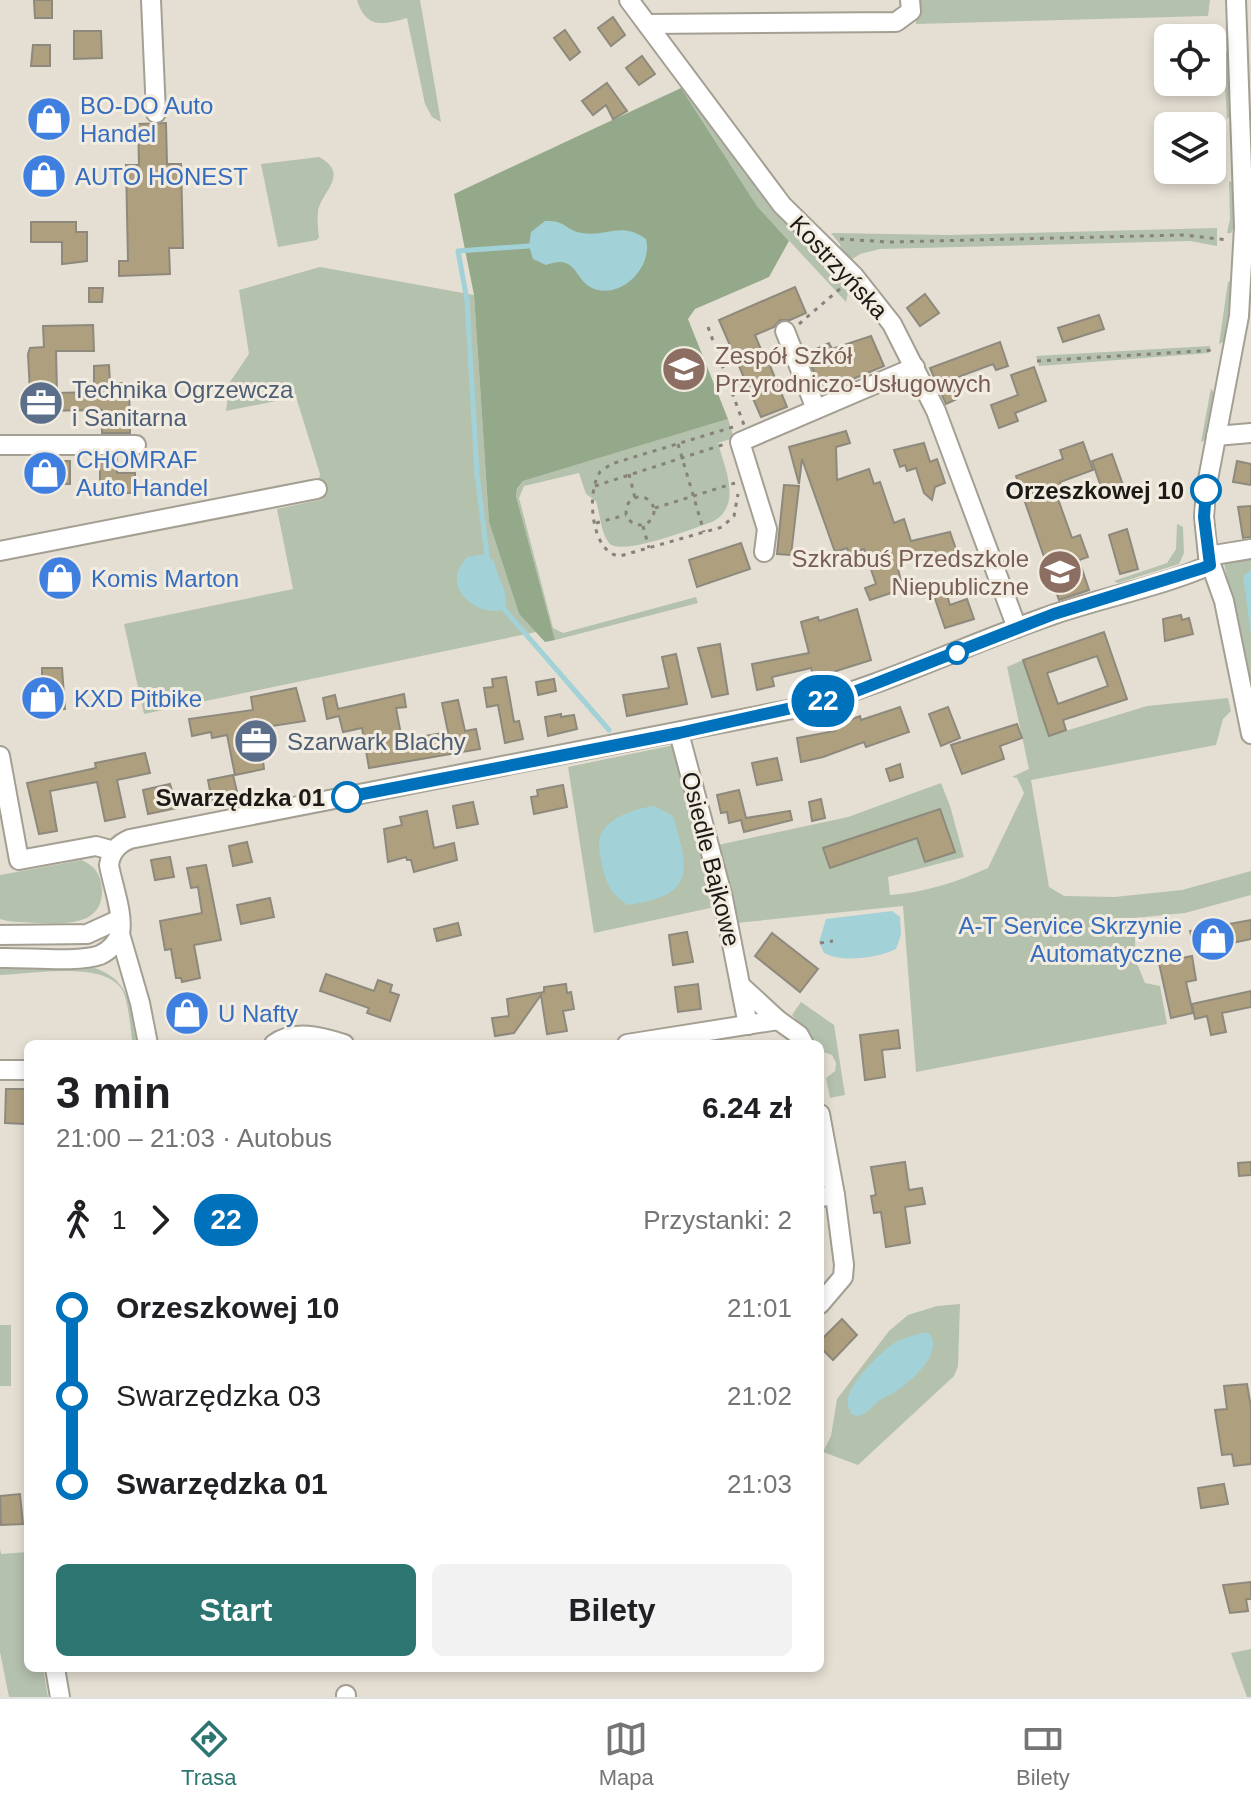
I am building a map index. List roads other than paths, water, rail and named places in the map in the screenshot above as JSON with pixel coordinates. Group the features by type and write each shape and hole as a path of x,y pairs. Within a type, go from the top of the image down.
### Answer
{"street":[{"path":"151,0 156,113"},
{"name":"Kostrzyńska","path":"629,0 782,205 854,276 892,324 936,411 1017,628"},
{"path":"647,24 896,22 911,11 910,0"},
{"path":"1236,0 1246,94 1245,315 1232,351 1204,502 1209,561 1224,601 1251,734"},
{"path":"785,331 816,409"},
{"path":"764,552 767,529 740,442 915,367"},
{"path":"1216,436 1251,433"},
{"path":"0,445 136,445"},
{"path":"0,551 317,489"},
{"path":"147,1040 109,865 120,843 679,733 841,697 1017,628 1251,549"},
{"name":"Osiedle Bajkowe","path":"679,733 723,898 748,1025"},
{"path":"0,756 19,860 96,846 114,851"},
{"path":"0,935 87,934 120,926"},
{"path":"0,958 100,955 114,946 120,926"},
{"path":"740,985 802,1040"},
{"path":"652,1040 778,1020"},
{"path":"280,1040 306,1035 327,1040"},
{"path":"0,1070 24,1070"},
{"path":"824,1161 827,1196 844,1265 843,1277 824,1299"},
{"path":"56,1672 60,1697"}],"water":[{"path":"545,221 557,222 582,233 622,230 637,234 646,239 645,259 635,276 618,288 608,291 590,287 565,263 546,265 533,259 529,246 531,232"},
{"path":"487,555 494,561 505,592 504,609 480,608 460,592 457,575 460,568 467,557"},
{"path":"1251,570 1251,634 1243,576"},
{"path":"655,806 673,816 683,853 682,878 666,895 628,905 613,893 608,883 600,853 600,837 604,829 619,817"},
{"path":"892,911 900,917 901,935 896,949 860,958 840,958 824,953 819,942 826,919"},
{"path":"921,1333 929,1333 933,1341 933,1349 924,1366 901,1388 865,1413 857,1416 851,1414 848,1398 862,1374 890,1346"}],"waterway":[{"path":"487,555 477,474 467,300 458,251 529,246"},
{"path":"504,609 609,730"}],"place":[{"name":"BO-DO Auto Handel","path":"49,119"},
{"name":"AUTO HONEST","path":"44,176"},
{"name":"Zespół Szkół Przyrodniczo-Usługowych","path":"684,369"},
{"name":"Technika Ogrzewcza i Sanitarna","path":"41,403"},
{"name":"CHOMRAF Auto Handel","path":"45,473"},
{"name":"Orzeszkowej 10","path":"1206,490"},
{"name":"Szkrabuś Przedszkole Niepubliczne","path":"1060,572"},
{"name":"Komis Marton","path":"60,578"},
{"name":"KXD Pitbike","path":"43,698"},
{"name":"Szarwark Blachy","path":"256,741"},
{"name":"Swarzędzka 01","path":"347,797"},
{"name":"A-T Service Skrzynie Automatyczne","path":"1213,939"},
{"name":"U Nafty","path":"187,1013"}]}
